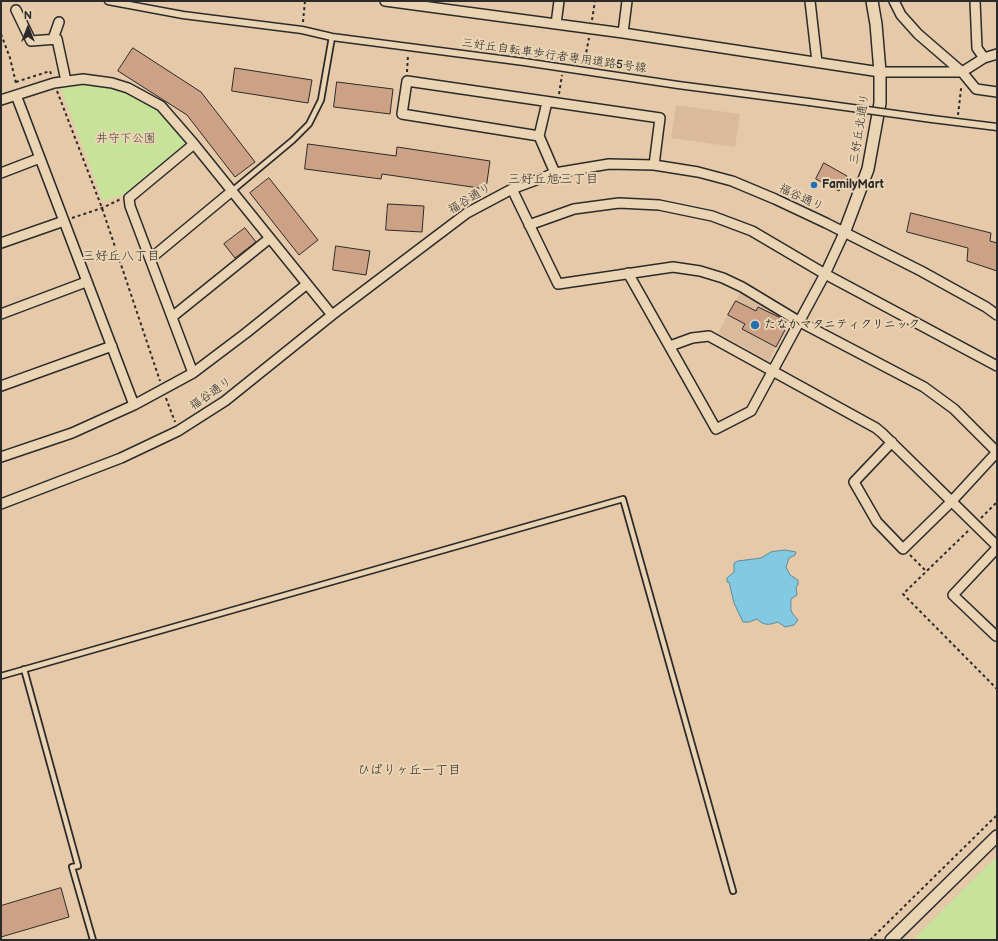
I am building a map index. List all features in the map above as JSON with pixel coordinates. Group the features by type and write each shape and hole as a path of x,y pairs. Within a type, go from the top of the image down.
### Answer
{"street":[{"name":"三好丘自転車歩行者専用道路5号線","path":"108,1 183,15 302,30 332,37 563,67 997,128"},
{"path":"385,1 623,33 880,72 962,72 984,58 997,54"},
{"path":"556,24 559,1"},
{"path":"623,33 627,1"},
{"path":"810,1 817,62"},
{"name":"三好丘北通り","path":"844,233 868,169 880,103 880,72 876,24 872,1"},
{"path":"894,1 901,15 918,34 962,72 976,89 997,92"},
{"path":"975,1 977,48 984,58"},
{"path":"16,10 31,41 57,39 66,81"},
{"path":"53,39 59,22"},
{"path":"1,100 54,83 83,79 97,80 128,88 161,106 194,144 332,315"},
{"path":"539,136 402,114 407,81 660,118 654,165"},
{"path":"16,94 86,282 134,405"},
{"path":"547,102 539,136 555,173"},
{"path":"193,373 130,206 129,198 194,144"},
{"path":"1,173 40,158"},
{"name":"福谷通り","path":"1,504 121,458 178,431 225,401 332,315 467,213 512,189 555,173 609,164 654,165 698,172 732,181 775,199 921,271 986,307 997,315"},
{"path":"512,189 558,284 628,273 673,268 700,271 723,278 742,287 800,322 924,387 954,409 997,452 951,502 903,549 877,522 854,482 892,442"},
{"path":"150,259 232,191"},
{"path":"529,225 574,209 619,203 660,205 712,216 752,231 825,274 997,366"},
{"path":"1,243 64,220"},
{"path":"628,273 716,429 751,412 825,274 844,233"},
{"path":"172,317 270,238"},
{"path":"1,314 86,282"},
{"path":"1,457 72,432 134,405 193,373 307,284"},
{"path":"670,346 692,338 709,336 876,428 892,442 997,547 953,595 996,636 997,635"},
{"path":"1,386 112,346"},
{"path":"891,940 997,836"}],"lane":[{"path":"232,191 293,140 309,124 321,100 332,37"},
{"path":"1,676 623,499 733,891"},
{"path":"24,669 78,866 72,867 93,940"}],"path":[{"path":"302,30 306,1"},
{"path":"583,71 594,1"},
{"path":"1,34 10,58 16,82 16,94"},
{"path":"407,81 409,47"},
{"path":"558,103 563,67"},
{"path":"16,82 50,71 102,208 162,389 178,431"},
{"path":"957,122 961,89 976,89"},
{"path":"64,220 102,208 122,199 129,198"},
{"path":"997,502 903,594 997,689"},
{"path":"903,549 926,571"},
{"path":"870,940 997,815"}],"shaded area":[{"path":"676,105 740,114 735,147 671,138"},
{"name":"たなかマタニティクリニック","path":"741,291 791,316 769,361 718,333"}],"green space":[{"name":"井守下公園","path":"80,82 134,94 158,105 193,140 130,193 103,201 60,86"},
{"path":"997,856 997,940 913,940"}],"water":[{"path":"785,550 796,552 795,555 789,558 786,567 790,575 798,580 798,585 796,587 797,595 791,599 791,610 798,620 794,625 785,627 778,622 767,624 762,623 757,619 749,622 743,622 734,603 729,582 727,582 727,578 734,572 734,563 738,561 761,558 771,552"}],"building":[{"path":"133,48 201,92 255,162 235,177 187,115 118,71"},
{"path":"235,68 312,80 308,103 232,91"},
{"path":"337,82 393,89 390,114 334,107"},
{"path":"308,144 396,156 397,147 490,161 486,189 382,174 381,179 305,169"},
{"path":"824,163 847,176 839,191 816,179"},
{"path":"269,178 318,240 299,255 250,193"},
{"path":"388,204 424,206 422,232 386,230"},
{"path":"911,213 991,233 990,241 997,243 997,271 967,261 968,248 907,232"},
{"path":"245,228 256,242 235,258 224,244"},
{"path":"336,246 370,251 366,275 333,270"},
{"path":"736,301 756,311 758,307 783,319 779,327 785,330 776,347 742,329 745,324 728,315"},
{"path":"61,888 69,917 1,937 1,906"}],"place":[{"name":"FamilyMart","path":"814,185"},
{"name":"たなかマタニティクリニック","path":"755,325"}],"district":[{"name":"三好丘旭三丁目","path":"553,180"},
{"name":"三好丘八丁目","path":"121,257"},
{"name":"ひばりヶ丘一丁目","path":"409,771"}]}
